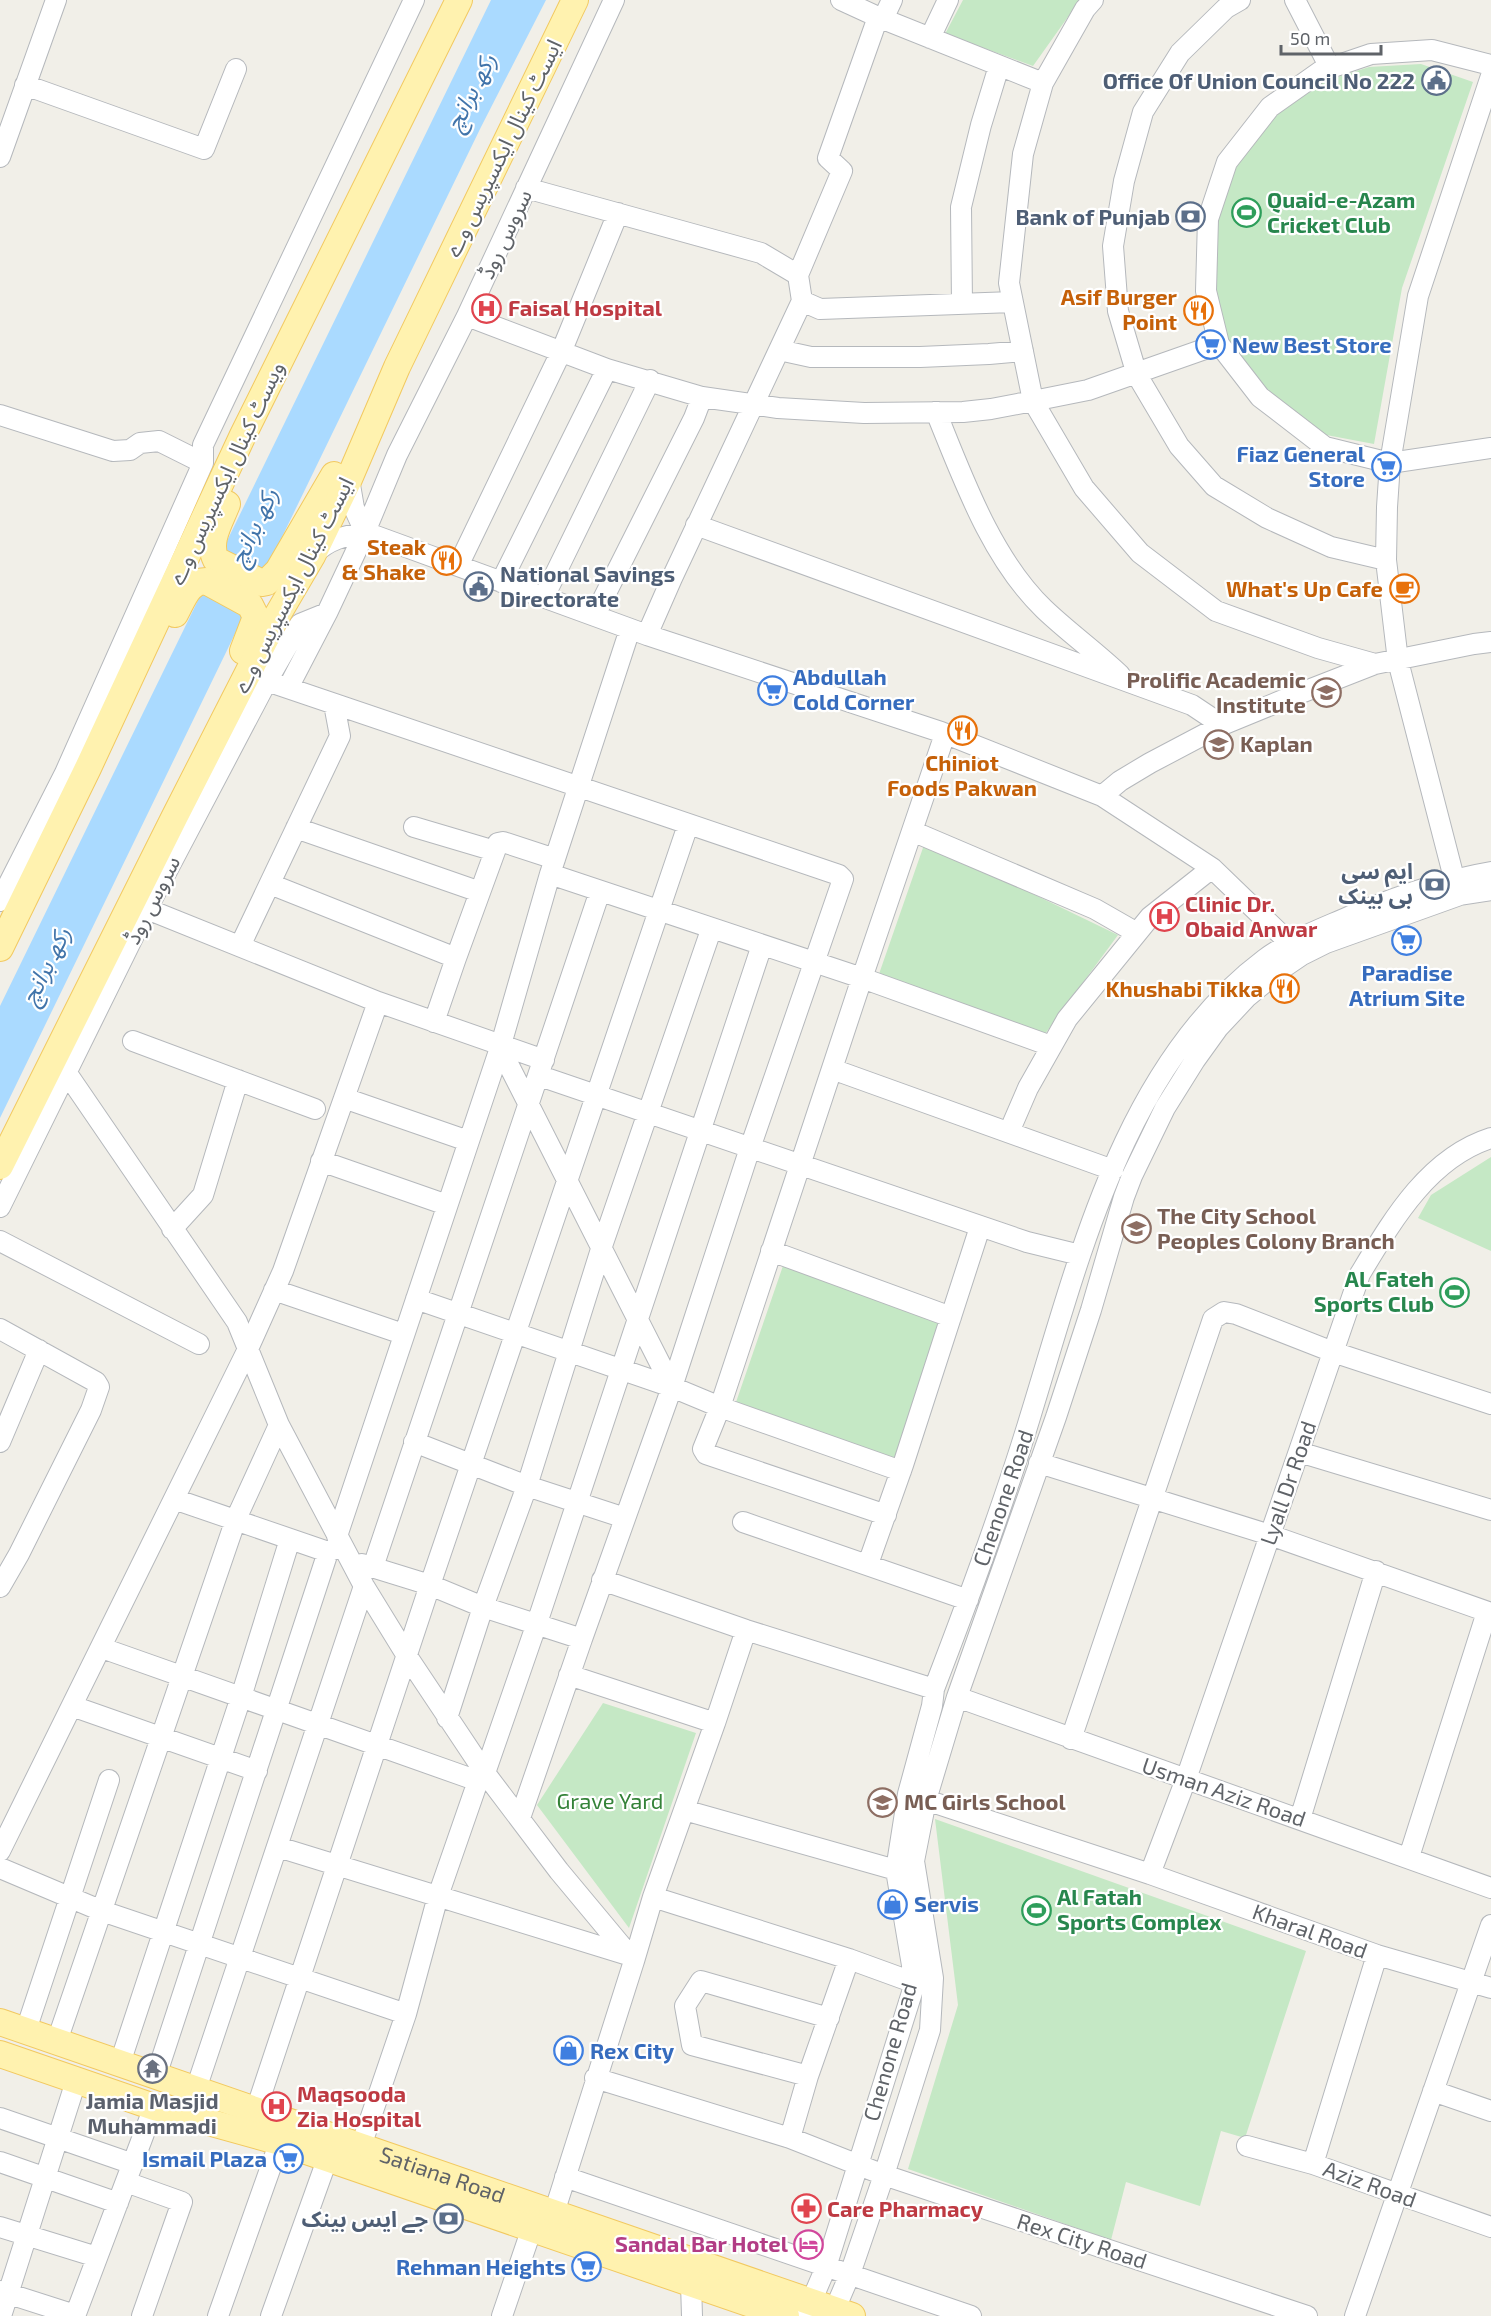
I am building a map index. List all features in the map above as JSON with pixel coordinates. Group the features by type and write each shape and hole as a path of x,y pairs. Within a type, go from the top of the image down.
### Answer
{"main road":[{"name":"ویسٹ کینال ایکسپریس وے","path":"0,948 88,768 238,445 459,0"},
{"name":"ایسٹ کینال ایکسپریس وے","path":"0,1166 174,816 278,614 312,556 349,479 397,367 574,3"},
{"path":"88,768 189,587 200,581 211,570 215,534 304,312"},
{"path":"174,816 254,625 256,594 278,571 397,367"},
{"path":"211,570 256,594"},
{"name":"Satiana Road","path":"0,2022 554,2213 827,2312"},
{"name":"Satiana Road","path":"0,2054 154,2107 280,2142 786,2316"}],"street":[{"path":"0,157 56,0"},
{"path":"0,901 65,773 203,463 203,445 414,0"},
{"name":"سروس روڈ","path":"288,688 327,613 365,532 397,455 467,316 614,0"},
{"path":"842,0 880,18 1043,83"},
{"path":"156,2076 277,1710 339,1548 403,1334 500,1047 552,867 578,787 639,632 696,525 802,301 798,275 842,171 828,158 880,18 892,0"},
{"path":"930,38 948,0"},
{"path":"1093,0 1085,9 1043,83 1023,154 1009,283 1033,401 1084,488 1140,554 1216,611 1318,648 1375,664"},
{"path":"1240,0 1226,8 1180,53 1143,112 1124,181 1113,246 1118,311 1137,375 1179,446 1214,486 1267,518 1331,547 1386,560"},
{"path":"1295,0 1330,68"},
{"path":"1491,65 1432,50 1371,54 1321,71 1270,107 1227,162 1208,219 1206,291 1219,344 1260,397 1325,447 1390,463 1491,448"},
{"path":"962,304 962,207 981,124 999,66"},
{"path":"25,85 204,150 236,69"},
{"path":"1454,878 1398,661 1386,560 1390,463 1418,296 1491,76"},
{"path":"526,188 761,253 798,275"},
{"path":"458,566 562,350 618,213"},
{"path":"802,301 820,309 1013,303"},
{"path":"467,316 562,350 607,369 702,396 754,405 864,412 991,409 1033,401 1088,390 1137,375 1219,344"},
{"path":"779,350 811,357 920,357 1023,351"},
{"path":"501,582 607,369"},
{"path":"544,597 650,380"},
{"path":"595,615 689,429 702,396"},
{"path":"936,412 969,492 1008,565 1043,608 1126,681"},
{"path":"0,415 113,451 130,450 140,443 159,441 203,463"},
{"path":"349,479 354,508 365,532"},
{"path":"696,525 1192,705 1222,725"},
{"path":"312,556 335,539 365,532 639,632 945,734 1102,796 1212,868 1296,949"},
{"name":"سروس روڈ","path":"0,1207 147,909 267,681 300,624 327,613"},
{"path":"1102,796 1120,781 1150,763 1222,725 1375,664 1491,642"},
{"path":"267,681 839,875 843,879 750,1148 672,1387 602,1580 520,1818"},
{"path":"240,946 340,736 334,704"},
{"path":"886,1515 706,1455 703,1449 720,1407 945,734"},
{"path":"256,2110 430,1585 688,825"},
{"path":"414,827 495,851"},
{"path":"297,828 480,892"},
{"path":"912,831 1095,909 1137,933"},
{"path":"434,1022 500,841 600,891 711,930 862,978 1051,1046"},
{"path":"1009,1132 1028,1088 1067,1019 1150,917 1212,868"},
{"name":"Chenone Road","path":"827,2312 850,2274 930,2030 933,1978 914,1861 926,1800 957,1696 1091,1310 1124,1197 1166,1108 1195,1060 1218,1028 1296,949 1369,908 1454,878 1491,872"},
{"path":"270,884 456,958"},
{"name":"Chenone Road","path":"827,2312 826,2266 915,1983 896,1870 908,1794 932,1706 934,1689 1019,1455 1080,1256 1113,1170 1142,1109 1192,1028 1220,998 1264,960 1296,949 1326,943 1460,895 1491,890"},
{"path":"373,1567 600,891"},
{"path":"147,909 378,1002 500,1047 597,1095 980,1227 1080,1256"},
{"path":"447,1718 483,1607 527,1486 602,1246 711,930"},
{"path":"361,2146 406,2014 438,1896 537,1623 762,945"},
{"path":"0,1851 248,1349 283,1271 378,1002"},
{"path":"133,1041 315,1109"},
{"path":"500,1047 672,1387"},
{"path":"832,1069 1113,1170"},
{"path":"66,1072 237,1322 279,1425 339,1548 482,1777 520,1818 559,1871 631,1958"},
{"path":"172,1229 203,1195 238,1080"},
{"path":"344,1098 468,1141"},
{"name":"Lyall Dr Road","path":"1150,1874 1186,1779 1360,1274 1387,1230 1419,1187 1460,1151 1491,1138"},
{"path":"321,1161 447,1205"},
{"path":"868,1564 901,1471 980,1227"},
{"path":"0,1241 199,1344"},
{"path":"771,1251 951,1317"},
{"path":"274,1290 403,1334"},
{"path":"416,1299 672,1387 720,1407 901,1471"},
{"path":"1071,1739 1213,1319 1224,1312 1236,1314 1333,1352 1491,1404"},
{"path":"0,1329 96,1382 99,1387 92,1410 0,1587"},
{"path":"0,1442 39,1350"},
{"path":"57,2041 236,1519 279,1425"},
{"path":"414,1442 527,1486 625,1518"},
{"path":"1299,1452 1491,1510"},
{"path":"1039,1463 1270,1535 1489,1613 1409,1857"},
{"path":"174,1499 290,1539 339,1548 373,1567 430,1585 483,1607 582,1639"},
{"path":"743,1522 968,1600"},
{"path":"120,2063 241,1697 290,1539"},
{"path":"1300,1819 1376,1571"},
{"path":"602,1580 746,1630 934,1689"},
{"path":"196,2089 364,1586"},
{"path":"554,2213 631,1958 746,1630"},
{"path":"102,1648 318,1725 482,1777"},
{"path":"569,1675 715,1723"},
{"name":"Usman Aziz Road","path":"957,1696 1071,1739 1491,1888"},
{"path":"72,1706 257,1771"},
{"path":"26,2030 109,1780"},
{"name":"Kharal Road","path":"926,1800 1150,1874 1377,1955 1491,1989"},
{"path":"684,1810 896,1870"},
{"path":"278,1846 631,1958"},
{"path":"0,1869 102,1911 406,2014"},
{"path":"653,1897 849,1959 915,1983"},
{"path":"1355,2316 1491,1925"},
{"path":"1313,2163 1377,1955"},
{"path":"790,2138 807,2076 849,1959"},
{"path":"807,2076 692,2045 686,2006 701,1981 829,2019"},
{"name":"Rex City Road","path":"595,2078 790,2138 884,2175 1307,2316"},
{"path":"1,2316 4,2292 27,2236 76,2081"},
{"path":"1433,2091 1491,2111"},
{"path":"4,2292 75,2316 154,2107"},
{"path":"0,2118 58,2138 130,2173 182,2202 142,2316"},
{"path":"218,2316 280,2142"},
{"name":"Aziz Road","path":"1247,2146 1313,2163 1491,2227"},
{"path":"271,2316 328,2158"},
{"path":"0,2162 118,2202"},
{"path":"565,2177 971,2316"},
{"path":"0,2227 97,2257"},
{"path":"502,2316 532,2228"},
{"path":"691,2283 692,2316"}],"green space":[{"path":"963,0 1080,0 1033,66 945,34"},
{"path":"1421,64 1473,82 1402,288 1374,444 1321,434 1262,391 1229,344 1210,289 1215,222 1234,167 1275,116 1325,81 1369,67"},
{"path":"925,842 1118,935 1045,1034 879,974"},
{"path":"1491,1157 1491,1251 1418,1218 1431,1195"},
{"path":"785,1260 949,1322 903,1465 734,1408"},
{"name":"Grave Yard","path":"603,1703 696,1733 629,1928 537,1805"},
{"path":"935,1819 1306,1951 1245,2138 1221,2131 1200,2206 1126,2182 1111,2240 908,2169 958,2005"}],"water":[{"name":"رکھ برانچ","path":"491,0 546,0 481,127 0,1118 0,1006"}],"place":[{"name":"Office Of Union Council No 222","path":"1436,81"},
{"name":"Quaid-e-Azam Cricket Club","path":"1246,213"},
{"name":"Bank of Punjab","path":"1191,217"},
{"name":"Faisal Hospital","path":"487,308"},
{"name":"Asif Burger Point","path":"1198,310"},
{"name":"New Best Store","path":"1211,345"},
{"name":"Fiaz General Store","path":"1386,467"},
{"name":"Steak & Shake","path":"447,560"},
{"name":"National Savings Directorate","path":"479,587"},
{"name":"What's Up Cafe","path":"1404,589"},
{"name":"Abdullah Cold Corner","path":"772,690"},
{"name":"Prolific Academic Institute","path":"1327,693"},
{"name":"Chiniot Foods Pakwan","path":"962,731"},
{"name":"Kaplan","path":"1219,744"},
{"name":"ایم سی بی بینک","path":"1434,884"},
{"name":"Clinic Dr. Obaid Anwar","path":"1164,917"},
{"name":"Paradise Atrium Site","path":"1407,941"},
{"name":"Khushabi Tikka","path":"1284,989"},
{"name":"The City School Peoples Colony Branch","path":"1136,1229"},
{"name":"AL Fateh Sports Club","path":"1455,1292"},
{"name":"MC Girls School","path":"883,1802"},
{"name":"Servis","path":"893,1904"},
{"name":"Al Fatah Sports Complex","path":"1036,1910"},
{"name":"Rex City","path":"569,2051"},
{"name":"Jamia Masjid Muhammadi","path":"152,2069"},
{"name":"Maqsooda Zia Hospital","path":"276,2107"},
{"name":"Ismail Plaza","path":"288,2159"},
{"name":"Care Pharmacy","path":"806,2209"},
{"name":"جے ایس بینک","path":"449,2219"},
{"name":"Sandal Bar Hotel","path":"809,2244"},
{"name":"Rehman Heights","path":"587,2267"}]}
